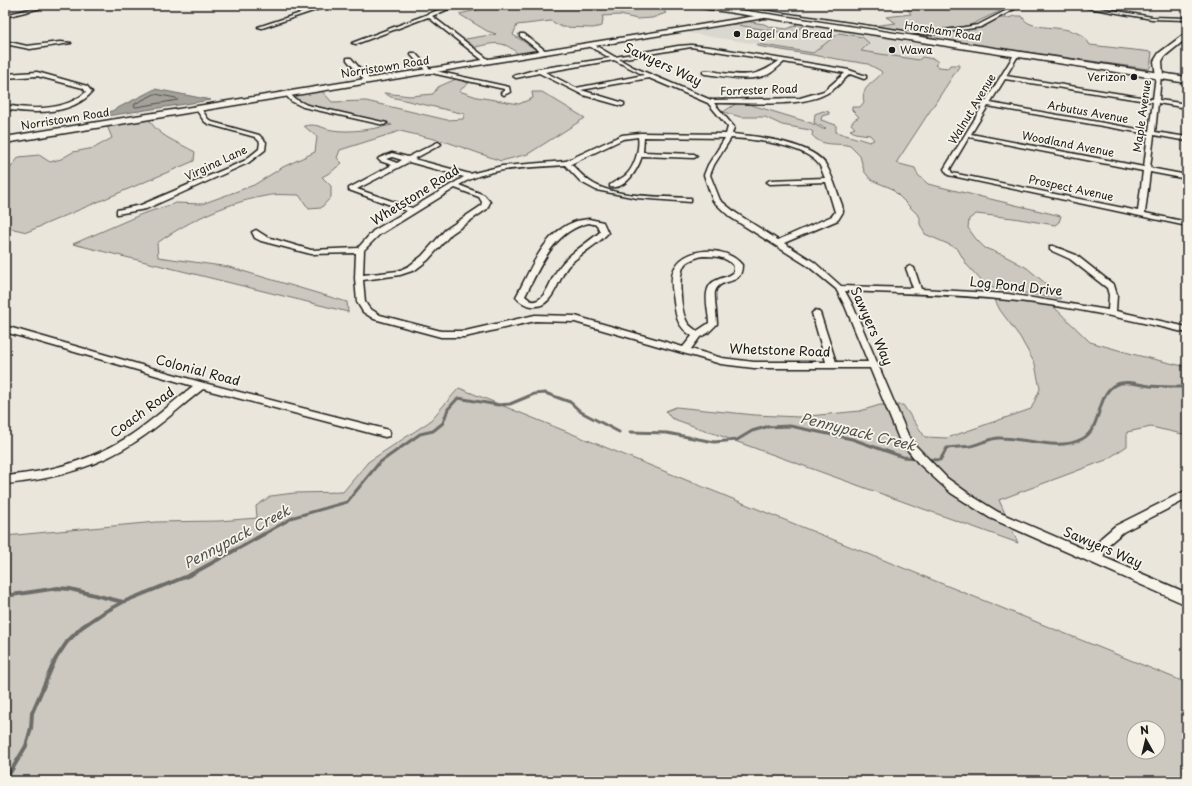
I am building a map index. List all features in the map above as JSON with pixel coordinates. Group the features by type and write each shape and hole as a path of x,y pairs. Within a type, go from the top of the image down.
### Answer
{"main road":[{"name":"Horsham Road","path":"695,5 1187,80"},
{"name":"Norristown Road","path":"5,140 768,16"},
{"name":"Maple Avenue","path":"1159,75 1158,61 1162,55 1187,34"},
{"path":"607,54 601,46 610,42"},
{"path":"570,48 587,47 607,54"}],"street":[{"path":"5,16 51,5"},
{"path":"260,27 329,5"},
{"path":"354,44 456,5"},
{"path":"720,5 897,32 919,33 979,26 1020,5"},
{"path":"1074,5 1152,18 1187,19"},
{"path":"428,15 487,61"},
{"path":"522,35 544,52"},
{"path":"5,42 30,47 56,43 69,43"},
{"name":"Sawyers Way","path":"591,45 631,68 710,102 731,127 729,136 710,165 707,175 717,201 733,214 810,264 839,288 850,306 903,436 928,469 970,502 994,515 1187,599"},
{"path":"516,76 538,71 691,46 849,72 864,77"},
{"path":"413,54 429,71 507,88 507,92 504,93"},
{"name":"Walnut Avenue","path":"950,174 947,170 1016,54"},
{"path":"349,59 367,80"},
{"path":"705,72 740,76 755,75 767,72 783,61"},
{"path":"538,71 596,98 622,104"},
{"name":"Forrester Road","path":"710,102 785,101 807,97 826,91 849,72"},
{"path":"5,76 37,74 85,87 89,92 83,98 51,109 20,110 5,106"},
{"name":"Maple Avenue","path":"1141,214 1146,169 1157,101 1159,75"},
{"path":"576,89 650,76"},
{"path":"1003,77 1187,106"},
{"path":"287,94 293,100 305,106 384,124"},
{"name":"Arbutus Avenue","path":"986,104 1187,139"},
{"name":"Virgina Lane","path":"120,212 143,207 246,162 262,150 262,142 257,136 210,123 206,120 198,108"},
{"path":"612,186 629,176 640,154 642,143 640,135"},
{"name":"Whetstone Road","path":"729,136 640,135 622,137 567,163 502,168 470,176 376,233 360,250 359,278 361,302 366,310 377,316 396,323 441,334 452,335 472,332 544,318 575,319 603,328 635,335 685,352 721,361 754,365 874,366"},
{"name":"Woodland Avenue","path":"968,135 1187,177"},
{"path":"729,136 759,138 781,143 814,157 823,165 838,205 839,212 835,218 778,243"},
{"path":"414,211 352,189 438,144"},
{"path":"640,154 694,156"},
{"path":"398,165 381,159 392,155 470,176"},
{"path":"567,163 590,185 600,190 616,194 688,200"},
{"name":"Prospect Avenue","path":"950,174 1187,224"},
{"path":"770,182 828,180"},
{"path":"359,278 400,273 412,268 425,258 445,234 484,208 486,202 482,196 455,186"},
{"path":"589,221 600,224 604,233 563,267 551,292 543,301 539,303 528,303 520,298 546,250 558,235 569,226 580,222 589,221"},
{"path":"256,232 258,236 311,252 360,250"},
{"path":"1052,248 1073,257 1111,287 1113,295 1112,313"},
{"path":"685,352 697,335 705,331 712,324 713,312 710,293 716,283 734,277 738,272 739,268 737,263 732,258 711,253 700,254 690,257 682,263 676,272 677,294 681,320 683,325 697,335"},
{"path":"910,268 918,292"},
{"name":"Log Pond Drive","path":"839,288 1032,300 1112,313 1187,330"},
{"path":"528,303 530,320"},
{"path":"539,303 544,318"},
{"path":"816,313 832,365"},
{"name":"Colonial Road","path":"5,329 200,385 385,433"},
{"name":"Coach Road","path":"5,480 46,475 81,464 103,455 123,445 136,436 200,385"},
{"path":"1095,560 1105,541 1119,529 1187,494"}],"shaded area":[{"path":"465,5 648,5 662,8 666,13 652,18 637,19 620,15 602,16 602,26 593,28 562,27 551,21 517,25 513,35 539,51 518,54 507,46 501,44 490,44 471,48 460,40 496,34 487,31 459,14 477,10"},
{"path":"908,5 1013,5 968,26 926,31 905,31 872,26 896,23 886,17 911,14 906,7"},
{"path":"1022,16 1027,22 1034,25 1075,32 1083,37 1090,45 1152,52 1150,68 1148,69 920,37 987,25 1000,18"},
{"path":"744,21 787,29 797,25 792,23 793,22 806,24 792,34 731,24"},
{"path":"731,24 792,34 806,24 935,44 919,60 861,51 862,37 839,33 813,53 682,32"},
{"path":"839,33 862,37 869,43 861,51 919,60 922,57 934,59 938,62 935,65 939,67 948,68 950,65 960,65 896,163 915,168 918,175 928,184 1061,216 1059,222 1055,225 976,214 969,219 968,228 985,248 1003,255 1027,268 1057,293 1061,299 987,287 967,265 957,248 925,234 920,224 920,217 891,188 871,180 864,171 860,156 850,146 821,142 812,135 813,132 810,130 782,125 765,117 741,117 723,112 737,103 745,103 811,123 823,129 826,128 814,123 815,114 823,111 829,112 829,114 822,116 821,120 836,125 836,132 869,142 874,140 870,135 855,133 850,130 855,128 851,124 859,117 852,110 852,107 860,107 864,102 863,97 866,89 879,77 882,73 881,71 868,64 757,46 758,44 813,53"},
{"path":"456,79 469,83 459,91 477,97 519,104 533,98 532,92 542,92 585,118 528,154 501,161 447,142 400,131 340,150 337,158 342,163 322,177 331,186 331,197 321,208 309,209 299,195 271,195 255,198 225,207 197,219 157,243 158,257 229,267 347,302 348,312 73,244 142,214 176,203 202,204 254,185 283,167 315,152 317,137 304,126 316,125 332,130 354,131 392,125 294,101 290,93 319,88 332,102 366,101 447,120 463,119 465,114 391,97 384,93 410,96 433,94 438,87"},
{"path":"148,117 156,129 162,134 195,152 194,161 27,232 5,227 5,175 19,157 39,155 50,162 61,159 73,152 94,148 112,138 106,123"},
{"path":"995,300 1021,301 1053,306 1090,342 1187,367 1187,435 1151,427 1127,432 1127,446 1106,460 999,500 1018,543 671,418 666,411 676,407 755,415 799,417 860,411 880,405 903,405 925,437 947,438 1031,409 1040,389 1035,364 1020,337 1000,310"},
{"path":"459,388 1187,683 1187,781 5,781 5,536 156,522 219,521 257,518 256,506 271,496 294,493 343,492 368,462 429,422"}],"water":[{"path":"155,89 211,100 100,117"}],"waterway":[{"name":"Pennypack Creek","path":"925,459 940,460 947,448 971,446 998,438 1051,444 1072,443 1089,434 1097,419 1106,394 1110,388 1117,384 1129,383 1164,387 1187,387"},
{"name":"Pennypack Creek","path":"262,535 294,517 347,502 379,463 420,434 433,431 443,423 448,409 458,398 498,405 510,404 534,394 545,393 570,402 581,412 619,432"},
{"name":"Pennypack Creek","path":"630,432 667,433 714,442 737,440 752,431 766,427 790,426 852,439 903,457 917,458"},
{"name":"Pennypack Creek","path":"123,602 190,575 264,534"},
{"name":"Pennypack Creek","path":"5,596 58,588 70,589 123,602"},
{"path":"5,781 26,746 31,728 32,713 55,660 67,642 82,627 101,614 123,602"}],"place":[{"name":"Bagel and Bread","path":"737,34"},
{"name":"Wawa","path":"892,50"},
{"name":"Verizon","path":"1134,77"}]}
